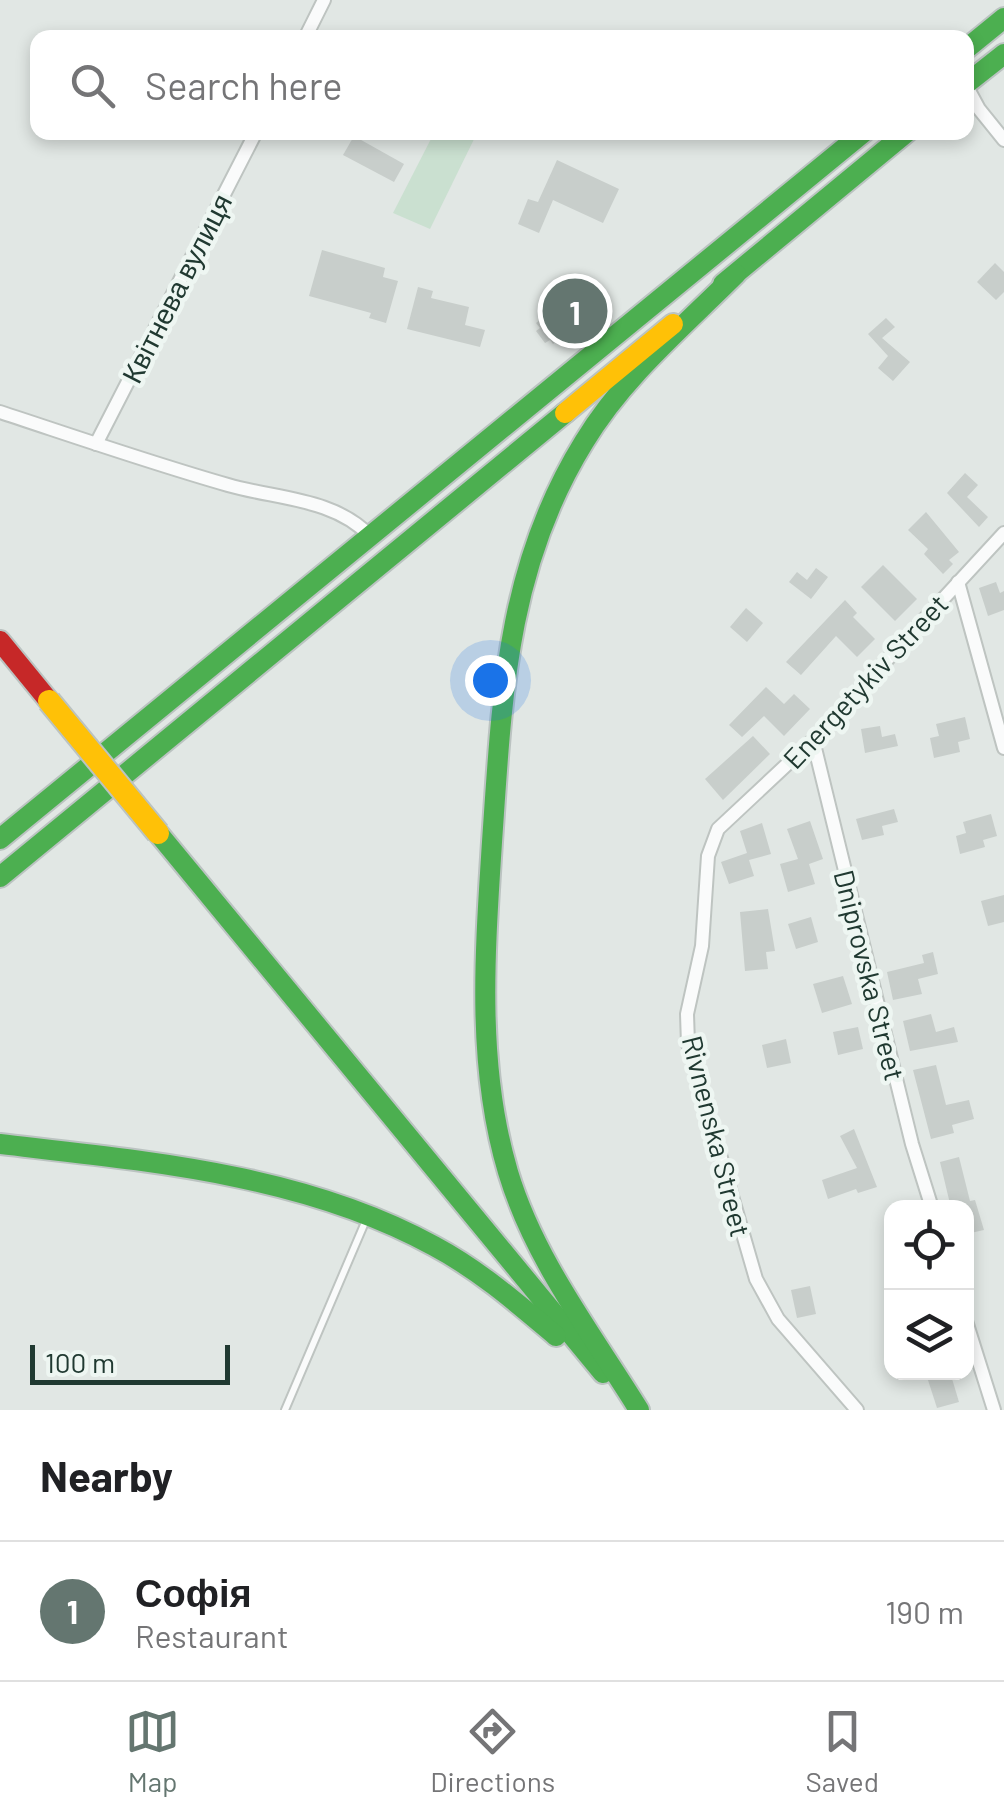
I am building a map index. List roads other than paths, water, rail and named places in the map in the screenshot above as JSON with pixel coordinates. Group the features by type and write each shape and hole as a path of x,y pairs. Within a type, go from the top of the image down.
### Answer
{"main road":[{"path":"974,42 1004,18"},
{"path":"974,78 1004,54"},
{"path":"0,840 854,140"},
{"path":"0,878 897,140"},
{"path":"634,1410 536,1241 509,1175 492,1108 484,980 502,706 523,580 570,466 616,398 736,274"},
{"path":"0,641 634,1410"},
{"path":"0,1144 168,1164 249,1179 304,1192 400,1226 456,1257 535,1315 634,1410"}],"street":[{"path":"309,30 324,0"},
{"path":"974,100 1004,140"},
{"name":"Квітнева вулиця","path":"96,444 252,140"},
{"path":"0,412 230,486 332,509 357,522 370,536"},
{"name":"Energetykiv Street","path":"720,827 813,740 1004,534"},
{"path":"958,582 1004,748"},
{"name":"Dniprovska Street","path":"813,740 912,1144 930,1200"},
{"name":"Rivnenska Street","path":"720,827 708,856 702,946 688,1014 688,1044 756,1278 778,1319 858,1410"},
{"path":"974,1346 994,1410"}],"lane":[{"path":"285,1410 369,1214"}],"place":[{"name":"Софія","path":"575,311"}]}
